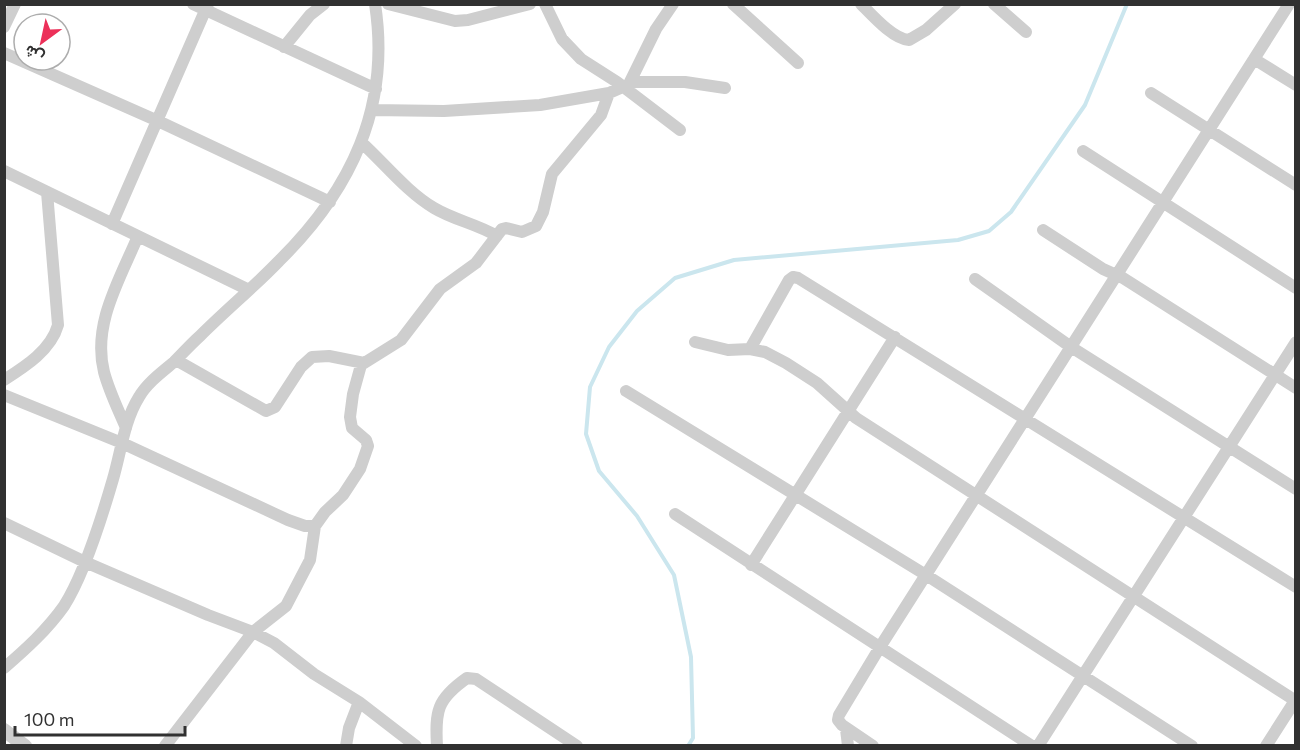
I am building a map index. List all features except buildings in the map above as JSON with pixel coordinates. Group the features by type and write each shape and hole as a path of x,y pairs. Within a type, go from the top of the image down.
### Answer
{"street":[{"path":"4,27 15,4"},
{"path":"193,4 207,8 376,89"},
{"path":"285,47 310,15 324,4"},
{"path":"4,668 41,634 65,604 85,562 113,480 126,428 141,394 281,260 330,202 353,164 372,110 380,61 379,28 375,4"},
{"path":"388,4 455,21 468,20 530,4"},
{"path":"545,4 556,29 576,54 585,62 626,85 680,130"},
{"path":"626,85 656,29 673,4"},
{"path":"733,4 798,63"},
{"path":"861,4 893,33 902,39 909,40 926,30 955,4"},
{"path":"994,4 1026,32"},
{"path":"873,746 846,729 839,723 838,717 880,647 1289,4"},
{"path":"112,224 207,8"},
{"path":"4,53 158,121 330,202"},
{"path":"1254,59 1296,85"},
{"path":"372,110 444,111 540,105 609,93 626,85 686,82 725,88"},
{"path":"165,746 253,632 286,606 310,560 315,526 348,487 365,458 367,443 352,428 350,421 359,369 364,363 401,340 440,289 477,263 503,228 522,232 536,226 543,212 552,174 601,115 609,93"},
{"path":"1151,93 1296,185"},
{"path":"362,142 431,207 484,228 497,236"},
{"path":"1083,151 1162,204 1296,288"},
{"path":"4,171 249,290"},
{"path":"4,380 36,358 51,340 58,325 47,192"},
{"path":"1043,230 1296,388"},
{"path":"126,428 105,374 101,335 104,319 138,236"},
{"path":"750,349 788,281 793,277 798,278 1296,587"},
{"path":"975,279 1071,347 1296,489"},
{"path":"751,565 895,337"},
{"path":"695,342 728,350 750,349 765,352 786,363 828,392 848,412 1295,700 1266,746"},
{"path":"1038,746 1296,342"},
{"path":"176,360 266,411 275,407 301,367 312,357 329,356 364,363"},
{"path":"626,391 926,575 1192,746"},
{"path":"4,394 122,443 288,520 305,526 315,526"},
{"path":"675,514 1032,746"},
{"path":"4,523 85,562 253,632 274,643 314,674 359,702 416,746"},
{"path":"437,746 435,722 440,704 457,685 467,678 476,679 578,746"},
{"path":"346,746 359,702"},
{"path":"846,729 848,746"},
{"path":"4,730 25,746"}],"waterway":[{"path":"688,746 693,738 691,657 674,575 637,516 599,471 586,434 590,387 609,347 637,311 675,278 734,260 958,240 989,231 1011,212 1085,105 1127,4"}]}
